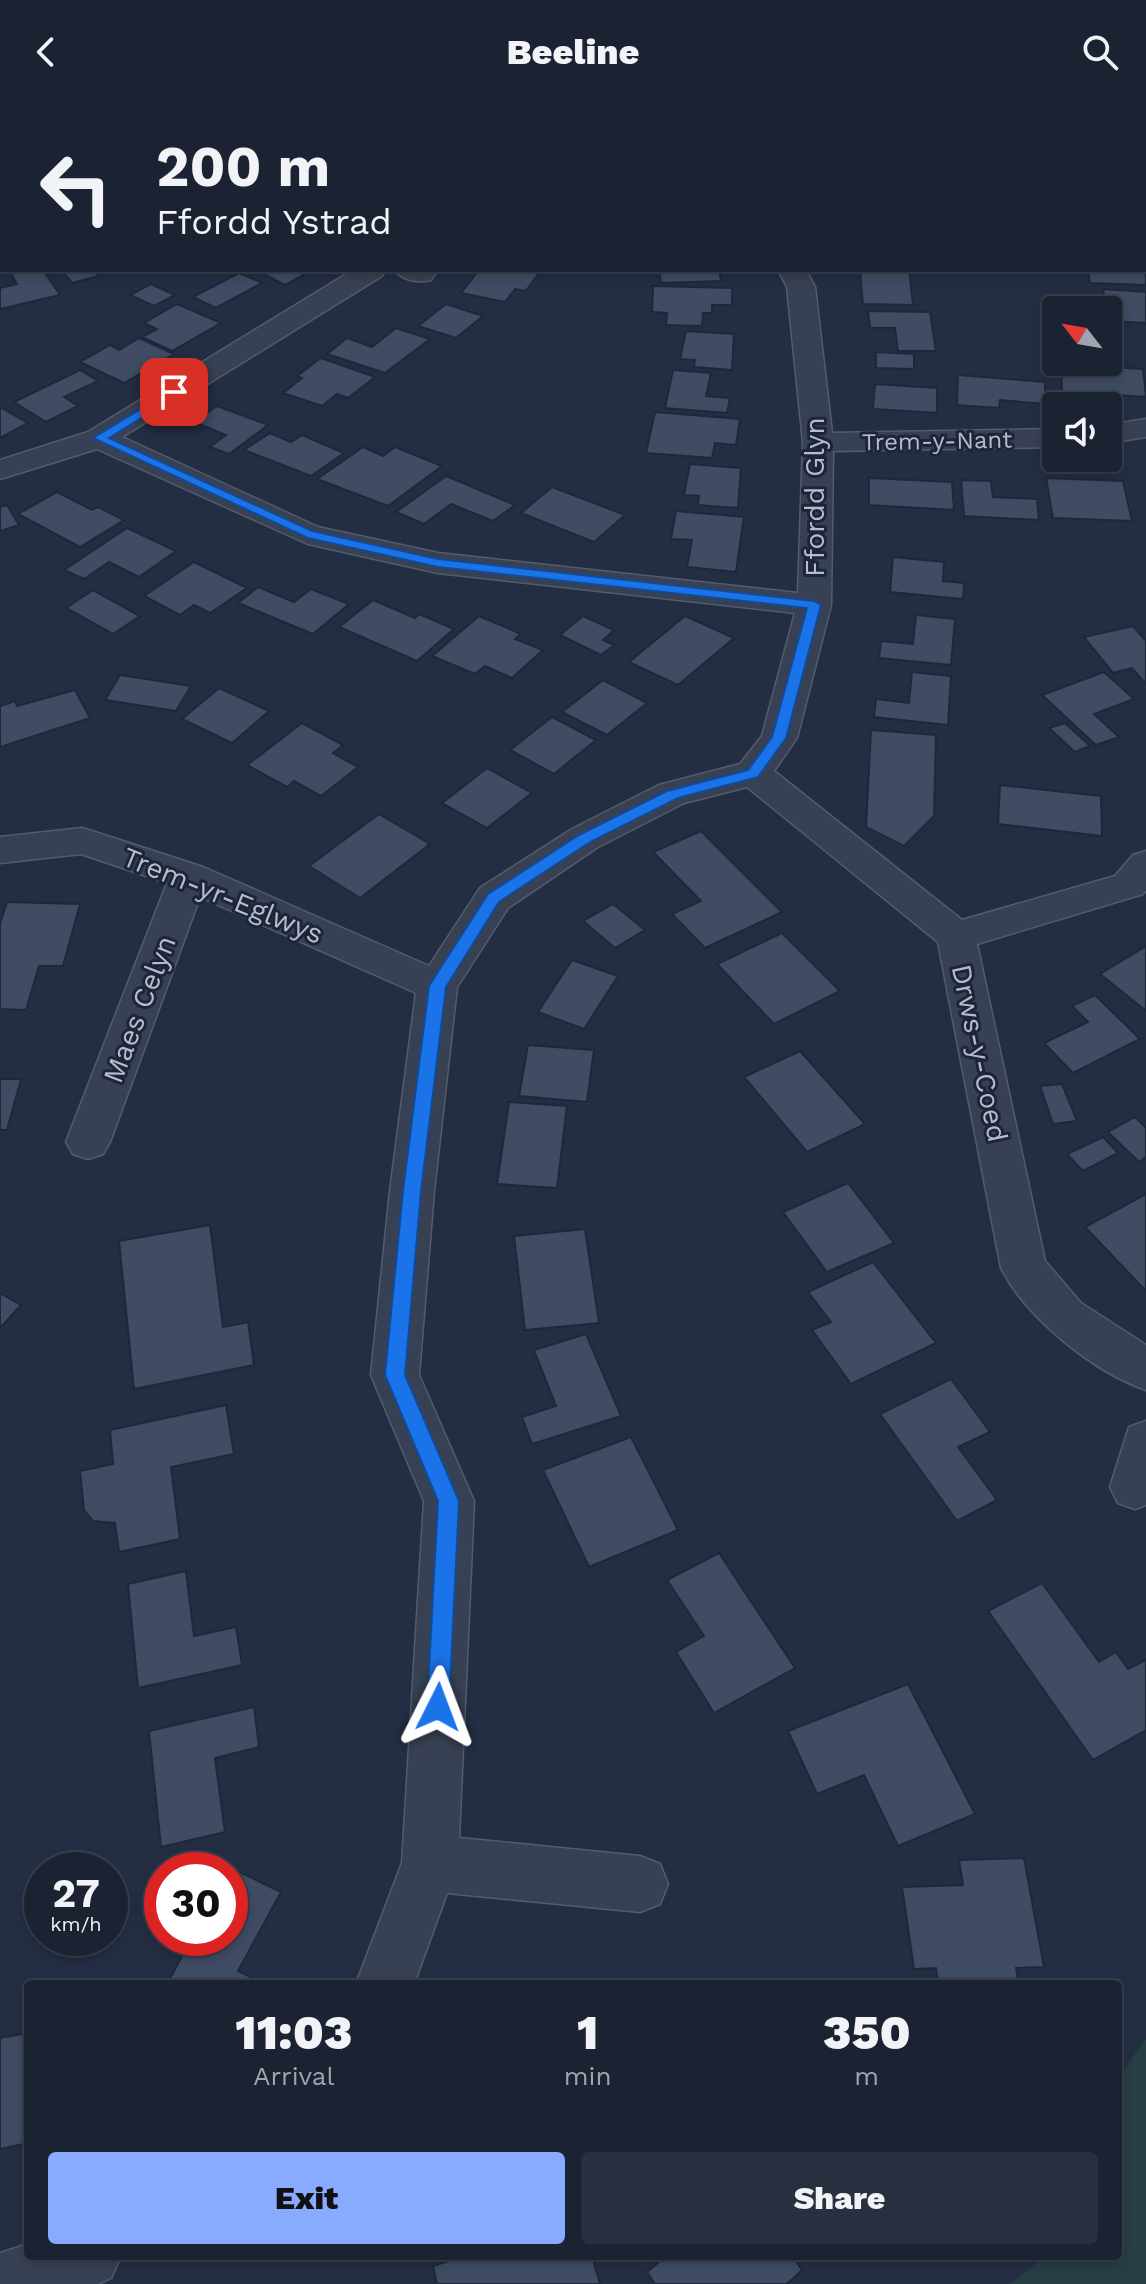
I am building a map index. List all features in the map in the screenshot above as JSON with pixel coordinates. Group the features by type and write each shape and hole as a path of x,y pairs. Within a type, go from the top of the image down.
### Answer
{"street":[{"path":"0,470 99,438 369,272"},
{"name":"Ffordd Glyn","path":"753,773 779,738 814,605 818,442 801,287 793,272"},
{"path":"1122,432 1146,428"},
{"path":"99,438 308,534 438,563 814,605"},
{"name":"Trem-y-Nant","path":"818,442 1042,439"},
{"path":"386,1980 430,1863 449,1501 395,1375 412,1191 437,986 494,898 585,838 672,794 753,773"},
{"name":"Drws-y-Coed","path":"753,773 956,936 1024,1268 1065,1317 1146,1370"},
{"name":"Trem-yr-Eglwys","path":"0,850 82,841 189,876 437,986"},
{"path":"956,936 1129,885 1146,864"},
{"name":"Maes Celyn","path":"88,1142 189,876"},
{"path":"430,1863 640,1884"},
{"path":"3,2284 77,2260"}],"green space":[{"path":"1146,2039 1146,2284 1009,2284 1041,2260 1122,2260 1122,2072"}],"building":[{"path":"10,272 44,272 60,295 0,309 0,288 17,284"},
{"path":"63,272 96,272 99,276 72,283"},
{"path":"260,272 309,272 285,285"},
{"path":"477,272 540,272 526,291 515,289 505,302 461,293"},
{"path":"659,272 719,272 721,281 661,283"},
{"path":"860,272 909,272 913,305 863,304"},
{"path":"1088,272 1146,272 1146,285 1090,283"},
{"path":"239,273 262,283 216,308 193,297"},
{"path":"151,284 175,295 154,306 130,295"},
{"path":"653,286 732,288 732,305 712,305 712,313 703,313 702,326 666,325 667,313 652,312"},
{"path":"1103,289 1146,292 1146,323 1122,322 1122,296 1104,296"},
{"path":"177,304 221,323 172,351 142,337 157,329 144,323"},
{"path":"446,304 483,316 456,338 418,326"},
{"path":"868,311 930,312 936,351 898,351 895,328 870,328"},
{"path":"396,328 430,339 385,373 327,354 347,338 372,347"},
{"path":"686,331 734,334 732,370 694,367 695,360 680,359"},
{"path":"139,338 174,354 124,383 80,362 110,345 119,350"},
{"path":"876,352 914,354 914,369 876,368"},
{"path":"321,358 375,377 348,398 337,394 322,406 283,393 302,378 297,376"},
{"path":"1122,368 1143,369 1146,397 1122,395 1122,392 1062,391 1061,376 1122,376"},
{"path":"80,370 98,381 64,397 78,406 46,422 14,402"},
{"path":"673,370 711,373 706,396 730,398 727,413 665,408"},
{"path":"958,375 1045,382 1042,404 1000,400 999,408 957,405"},
{"path":"875,384 937,388 937,413 873,409"},
{"path":"217,406 268,425 229,454 210,447 226,435 194,422"},
{"path":"0,407 28,423 0,438"},
{"path":"655,412 740,419 736,445 715,443 712,458 646,453"},
{"path":"270,433 291,442 302,435 344,453 311,476 244,450"},
{"path":"363,447 383,456 395,447 442,466 388,506 317,479"},
{"path":"690,464 741,468 738,508 698,505 699,496 684,495"},
{"path":"446,476 515,505 493,521 451,504 424,524 396,512"},
{"path":"869,478 952,482 954,510 869,505"},
{"path":"1046,478 1123,481 1132,521 1053,518"},
{"path":"961,480 991,481 993,497 1037,499 1039,520 964,516"},
{"path":"552,487 625,515 594,542 521,513"},
{"path":"57,492 92,510 98,507 124,520 80,547 18,514"},
{"path":"7,505 19,525 0,531 0,507"},
{"path":"676,511 744,517 736,572 687,567 692,540 671,539"},
{"path":"127,528 176,551 139,577 109,562 84,579 64,570"},
{"path":"893,557 944,562 943,581 964,583 963,599 890,592"},
{"path":"194,562 247,588 210,613 194,605 180,615 144,596"},
{"path":"258,587 294,602 311,589 349,604 313,634 238,603"},
{"path":"93,590 140,616 113,634 66,608"},
{"path":"373,600 415,618 419,614 454,629 417,661 339,627"},
{"path":"916,615 955,619 951,665 879,658 881,641 913,644"},
{"path":"479,616 521,634 515,639 543,650 512,678 485,666 475,674 432,656"},
{"path":"583,616 614,630 603,640 614,645 601,655 560,635"},
{"path":"685,616 734,638 678,685 629,662"},
{"path":"1133,626 1146,641 1146,684 1132,668 1113,673 1084,637"},
{"path":"912,672 951,676 948,725 874,717 876,699 909,703"},
{"path":"1104,672 1134,699 1094,714 1119,737 1096,745 1042,695"},
{"path":"120,675 191,686 176,711 105,700"},
{"path":"603,680 647,703 607,735 562,712"},
{"path":"219,688 269,711 232,743 182,719"},
{"path":"75,690 90,718 0,747 0,706 15,701 17,706"},
{"path":"552,717 596,740 554,774 510,750"},
{"path":"302,723 343,745 333,753 358,767 321,796 294,781 287,787 247,765"},
{"path":"1065,723 1090,746 1075,752 1049,728"},
{"path":"871,730 936,735 934,816 904,846 866,827"},
{"path":"487,768 532,793 487,828 442,803"},
{"path":"1000,785 1101,796 1102,836 998,824"},
{"path":"379,814 430,844 360,898 309,866"},
{"path":"701,831 782,912 705,948 672,914 701,901 653,852"},
{"path":"7,902 80,904 63,966 39,966 26,1010 0,1009 0,924"},
{"path":"613,904 645,930 615,948 583,921"},
{"path":"782,933 840,991 774,1024 717,964"},
{"path":"1146,946 1146,1011 1100,974"},
{"path":"572,960 618,976 584,1029 538,1012"},
{"path":"1095,995 1140,1039 1073,1073 1044,1043 1088,1022 1072,1006"},
{"path":"528,1045 594,1050 587,1102 519,1096"},
{"path":"800,1051 865,1124 807,1152 744,1077"},
{"path":"0,1079 21,1079 7,1130 0,1130"},
{"path":"1062,1084 1077,1121 1053,1124 1040,1086"},
{"path":"509,1102 567,1106 557,1188 497,1184"},
{"path":"1135,1117 1146,1128 1146,1157 1139,1162 1108,1132"},
{"path":"1103,1137 1118,1153 1083,1171 1067,1154"},
{"path":"848,1183 894,1243 827,1272 783,1212"},
{"path":"1146,1194 1146,1291 1085,1227"},
{"path":"210,1225 223,1327 248,1322 254,1365 134,1389 119,1241"},
{"path":"585,1229 599,1323 525,1330 514,1236"},
{"path":"873,1262 936,1343 851,1384 812,1330 831,1322 808,1292"},
{"path":"0,1293 21,1305 0,1328"},
{"path":"586,1334 621,1416 532,1444 522,1417 556,1406 534,1350"},
{"path":"951,1379 990,1432 958,1447 997,1500 957,1521 880,1414"},
{"path":"226,1405 234,1454 171,1467 180,1539 119,1552 115,1523 93,1521 84,1510 80,1471 113,1464 110,1430"},
{"path":"631,1437 678,1530 589,1567 543,1470"},
{"path":"719,1553 795,1668 714,1713 676,1652 704,1636 667,1580"},
{"path":"186,1571 194,1636 236,1627 242,1665 138,1688 128,1584"},
{"path":"1042,1583 1099,1662 1116,1652 1128,1669 1146,1660 1146,1730 1093,1760 988,1611"},
{"path":"908,1684 975,1814 898,1846 864,1775 817,1794 788,1731"},
{"path":"254,1707 259,1747 215,1758 225,1832 161,1847 149,1731"},
{"path":"1024,1858 1044,1967 1016,1968 1018,1980 938,1980 936,1968 914,1969 902,1887 963,1885 959,1860"},
{"path":"248,1876 281,1892 248,1953"},
{"path":"182,1956 246,1956 238,1971 257,1980 169,1980"},
{"path":"24,2034 24,2144 0,2149 0,2038"},
{"path":"452,2260 593,2260 600,2284 437,2284 433,2266"},
{"path":"661,2260 795,2260 802,2270 787,2284 655,2284 647,2272"}],"route":[{"path":"174,392 99,438 308,534 438,563 814,605 779,738 753,773 672,794 585,838 494,898 437,986 412,1191 395,1375 449,1501 438,1707"}]}
